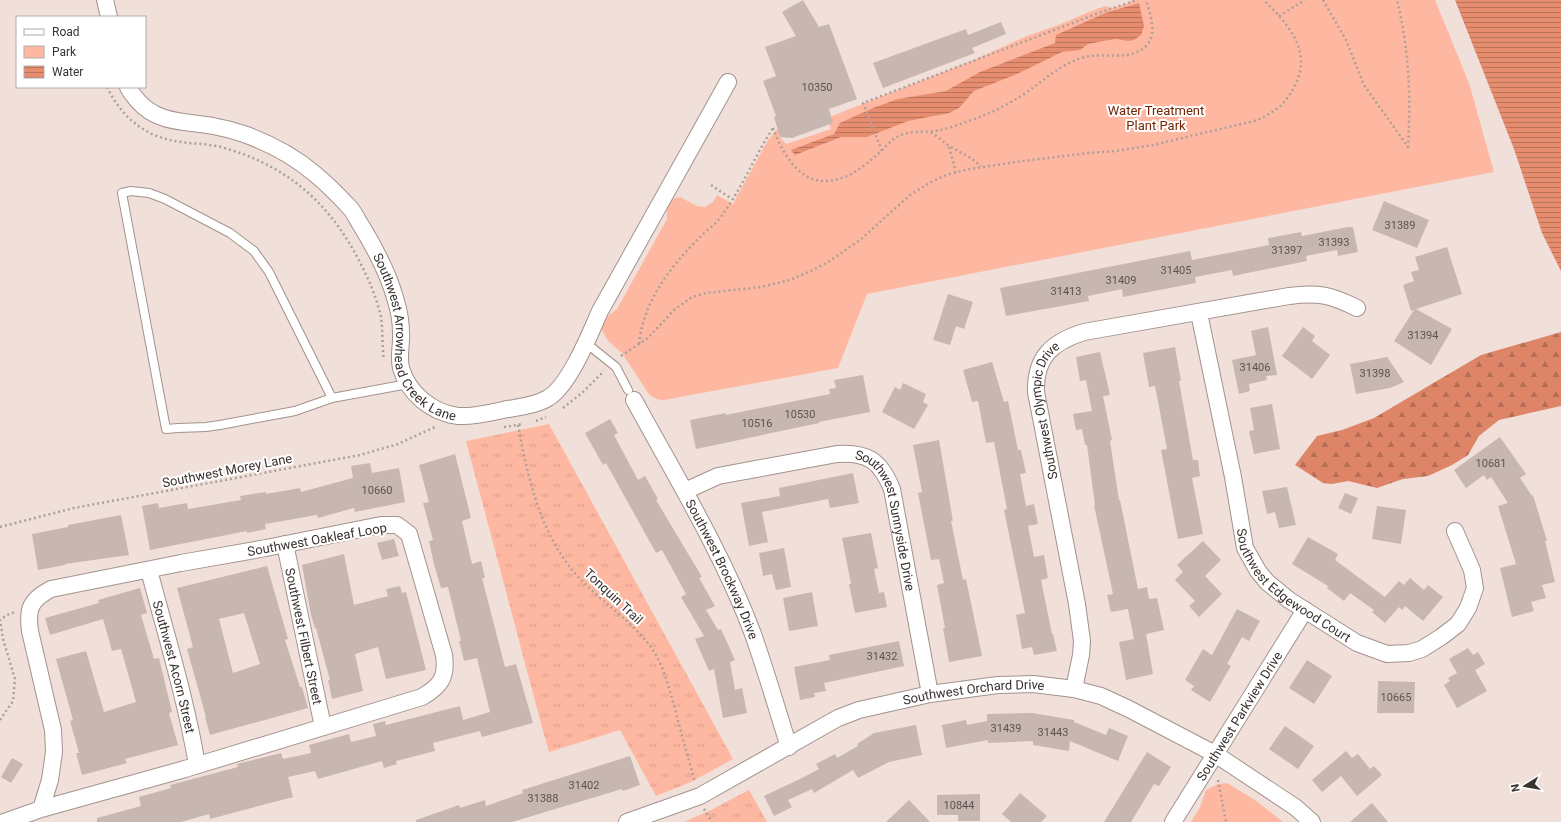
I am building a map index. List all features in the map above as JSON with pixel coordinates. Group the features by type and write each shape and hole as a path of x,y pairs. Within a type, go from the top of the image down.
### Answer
{"street":[{"path":"105,0 109,16"},
{"name":"Southwest Arrowhead Creek Lane","path":"129,88 146,110 168,120 215,126 245,134 283,151 315,174 351,209 371,242 388,278 396,301 402,334 400,350 401,368 408,384 422,400 440,411 458,416 475,415 521,407 547,399 557,392 586,343 600,311 728,82"},
{"name":"Southwest Olympic Drive","path":"1074,689 1081,660 1082,642 1077,604 1036,392 1038,368 1044,356 1054,346 1068,338 1084,332 1307,294 1326,295 1357,308"},
{"name":"Southwest Edgewood Court","path":"1199,313 1233,477 1245,548 1258,571 1267,582 1305,610 1357,643 1387,654 1409,653 1422,649 1441,637 1458,624 1468,608 1475,588 1472,570 1455,532"},
{"name":"Southwest Brockway Drive","path":"631,395 685,491 727,575 753,634 789,747"},
{"name":"Southwest Sunnyside Drive","path":"685,491 718,476 837,454 854,453 867,457 879,466 887,476 892,489 930,694"},
{"name":"Southwest Oakleaf Loop","path":"4,822 41,809 197,765 422,697 435,690 443,678 446,667 444,655 409,534 397,525 381,525 50,589 38,596 31,607"},
{"name":"Southwest Filbert Street","path":"284,544 323,727"},
{"name":"Southwest Acorn Street","path":"149,570 192,736 197,765"},
{"path":"31,607 28,619 30,632 53,730 54,752 50,780 41,809"},
{"name":"Southwest Parkview Drive","path":"1172,822 1305,610"},
{"name":"Southwest Orchard Drive","path":"627,822 700,796 838,718 858,710 930,694 998,685 1026,684 1074,689 1101,696 1129,709 1215,754 1295,807 1312,822"}],"lane":[{"path":"332,398 269,272 254,251 230,233 165,199 149,193 131,191 122,193 166,429 206,427 228,424 305,408 332,398 408,384"},
{"path":"586,343 616,367 631,395"}],"path":[{"path":"882,151 863,103 1104,11 1137,0"},
{"path":"639,344 643,318 659,286 672,268 697,240 720,219 773,128 776,137 788,158 802,173 815,180 831,180 848,175 864,167 882,151 887,144 901,135 915,132 931,132 956,126 995,110 1018,98 1050,74 1070,62 1094,54 1129,54 1142,49 1147,45 1153,34 1146,0"},
{"path":"623,355 648,338 681,304 692,297 706,293 761,287 790,280 813,270 855,244 910,195 946,175 982,167 1089,152 1116,151 1153,145 1258,120 1284,104 1300,76 1301,69 1300,50 1297,41 1279,16 1264,0"},
{"path":"1279,16 1305,0"},
{"path":"1323,0 1346,40 1364,85 1408,147 1410,118 1407,63 1404,28 1397,0"},
{"path":"108,88 123,112 135,125 143,130 169,140 218,146 252,158 289,177 313,196 334,219 342,231 369,281 381,319 384,363"},
{"path":"931,132 949,146 964,154 982,167"},
{"path":"949,146 956,172"},
{"path":"711,185 732,198"},
{"name":"Southwest Morey Lane","path":"0,527 74,508 360,454 398,444 445,421 450,414"},
{"path":"430,424 435,426"},
{"name":"Tonquin Trail","path":"518,425 526,467 534,495 547,528 562,556 570,568 584,583 645,640 659,660 668,682 695,782"},
{"path":"0,720 13,701 15,679 2,639 0,620 7,615 31,607"},
{"path":"1218,777 1226,822"},
{"path":"705,810 712,822"}],"green space":[{"name":"Water Treatment Plant Park","path":"1132,0 1435,0 1469,83 1494,172 867,294 838,368 662,400 655,398 648,393 622,353 608,341 602,330 601,324 603,320 617,309 667,219 670,202 680,197 697,206 705,207 713,202 717,195 733,204 768,140 778,128 780,137 786,144 831,129 827,118 974,60 1027,36 1089,12 1105,6 1112,8 1129,3"},
{"path":"1561,332 1561,406 1499,420 1479,436 1468,455 1452,465 1428,476 1403,479 1377,488 1348,481 1332,484 1323,483 1295,465 1317,436 1342,430 1374,418 1481,355"},
{"path":"549,424 733,759 691,782 656,796 620,730 549,752 466,441"},
{"path":"1227,783 1255,800 1283,822 1191,822 1200,807 1206,790 1218,784"},
{"path":"749,790 767,822 684,822 711,810"}],"water":[{"path":"1455,0 1561,0 1561,271 1542,233 1514,149"},
{"path":"1139,3 1144,26 1141,35 1134,40 1109,40 1088,44 1080,50 1062,52 1017,74 974,91 959,108 949,113 908,121 867,137 841,137 795,155 791,150 834,134 840,123 873,108 898,99 946,91 980,72 1055,43 1056,35 1105,13"}],"building":[{"path":"803,0 819,27 829,24 857,99 829,109 833,123 792,138 780,137 774,117 776,116 763,81 776,76 765,47 796,36 782,12"},
{"path":"1001,22 1006,34 972,48 975,53 883,88 873,63 966,29 968,35"},
{"path":"1384,201 1429,220 1417,248 1372,230"},
{"path":"1353,227 1358,252 1338,256 1337,250 1306,256 1307,261 1233,276 1232,270 1195,277 1196,283 1123,297 1122,289 1088,296 1089,301 1006,316 1000,288 1190,251 1192,260 1269,245 1268,238 1301,232 1302,236"},
{"path":"1447,247 1462,294 1416,309 1452,329 1431,365 1394,341 1414,310 1411,311 1403,285 1414,281 1411,272 1419,270 1415,257"},
{"path":"948,294 973,302 964,329 956,326 950,345 933,340"},
{"path":"1268,327 1277,375 1266,376 1267,380 1249,384 1250,391 1239,394 1232,360 1256,355 1251,331"},
{"path":"1303,327 1315,336 1312,341 1330,355 1312,379 1282,356"},
{"path":"1175,347 1181,381 1179,381 1193,460 1198,460 1200,476 1192,478 1203,534 1178,539 1161,450 1167,449 1155,386 1149,387 1143,353"},
{"path":"1100,352 1110,395 1103,396 1112,440 1110,441 1119,500 1138,589 1147,587 1149,599 1157,598 1164,630 1146,634 1153,674 1126,680 1119,642 1134,639 1128,609 1111,612 1107,595 1113,594 1094,505 1087,445 1085,445 1082,429 1076,430 1073,414 1092,411 1086,380 1080,381 1076,357"},
{"path":"1387,357 1404,382 1390,388 1356,394 1350,364"},
{"path":"992,362 1004,402 1008,401 1018,450 1021,450 1026,473 1020,474 1026,506 1034,504 1038,524 1028,526 1034,557 1044,555 1048,578 1041,580 1057,651 1034,655 1032,647 1022,649 1016,615 1025,613 1004,510 1007,509 994,442 986,443 978,401 972,402 963,370"},
{"path":"863,375 870,412 696,449 690,420 726,413 726,415 830,394 829,389 836,388 834,380"},
{"path":"903,383 926,394 923,402 928,405 914,429 882,412 895,387 900,390"},
{"path":"1272,404 1280,449 1254,454 1249,431 1254,430 1250,408"},
{"path":"610,419 618,433 614,435 638,480 645,476 658,499 656,500 702,577 699,578 715,606 706,610 718,630 721,629 735,660 730,662 735,690 742,688 747,713 723,718 714,669 709,671 695,639 704,636 681,597 686,594 662,550 656,553 606,463 603,465 585,433"},
{"path":"1500,437 1526,474 1520,478 1532,496 1533,495 1547,541 1545,541 1555,582 1542,585 1546,598 1531,602 1534,611 1512,617 1500,568 1516,564 1498,506 1508,503 1491,477 1487,480 1484,475 1466,488 1454,470"},
{"path":"939,440 953,521 951,521 963,580 966,579 982,656 949,662 943,628 945,628 937,585 944,583 939,559 931,560 918,493 922,492 913,445"},
{"path":"455,454 471,518 462,521 472,564 481,561 485,578 482,578 505,667 516,664 533,723 482,737 480,731 433,743 435,751 396,761 397,764 384,768 382,761 318,779 315,771 288,777 293,797 210,819 209,814 181,822 97,822 97,818 141,806 139,797 171,788 170,785 238,767 237,764 281,753 283,759 311,753 309,745 349,734 351,742 376,736 373,724 385,721 386,725 460,706 463,720 490,712 477,658 464,661 459,641 461,641 448,587 441,588 434,564 429,541 433,540 423,503 429,502 419,465"},
{"path":"370,463 372,473 399,468 405,502 355,512 354,508 318,518 317,515 265,524 266,529 247,533 247,531 150,550 142,506 158,503 159,508 187,503 188,509 241,500 240,496 266,492 266,494 300,488 301,492 353,478 351,466"},
{"path":"853,473 859,503 830,508 828,499 762,512 768,542 749,546 741,503 780,496 779,488"},
{"path":"1287,487 1296,525 1279,528 1275,512 1267,514 1262,491"},
{"path":"1345,493 1358,498 1351,514 1338,508"},
{"path":"1377,506 1406,510 1401,544 1372,539"},
{"path":"121,515 129,555 65,564 38,570 32,534 68,527 68,525"},
{"path":"871,533 878,568 874,569 879,593 884,592 887,607 855,613 842,538"},
{"path":"1308,537 1338,554 1335,560 1385,597 1399,581 1404,585 1410,578 1424,590 1428,585 1443,597 1423,621 1405,606 1402,610 1399,607 1385,623 1372,612 1374,610 1350,593 1344,601 1327,588 1328,586 1292,564"},
{"path":"394,539 399,556 382,560 377,543"},
{"path":"1203,541 1221,560 1205,576 1222,594 1199,617 1189,606 1195,601 1175,580 1183,572 1177,565"},
{"path":"784,548 791,587 776,590 772,574 763,576 759,553"},
{"path":"344,554 354,605 388,596 386,589 400,586 402,593 406,592 426,670 386,679 378,647 355,654 363,691 332,699 328,680 330,680 311,615 302,565"},
{"path":"267,566 288,639 285,640 308,708 210,735 187,649 193,647 177,588","holes":["244,613 260,664 233,673 219,619"]},
{"path":"140,588 147,613 141,615 154,659 159,658 172,712 169,713 178,745 125,759 127,763 82,775 76,753 79,753 70,721 73,720 56,659 86,651 104,712 136,702 121,649 112,651 103,619 50,635 45,618 99,603 98,600"},
{"path":"812,592 818,626 789,631 783,598"},
{"path":"1237,609 1260,621 1249,641 1242,637 1227,664 1231,666 1210,702 1191,690 1194,686 1185,680 1203,649 1212,655"},
{"path":"899,641 904,666 824,683 826,691 814,693 815,697 800,700 794,667 830,660 829,655"},
{"path":"1468,648 1473,655 1478,652 1485,664 1475,670 1487,691 1457,708 1444,685 1450,681 1448,678 1457,673 1449,659"},
{"path":"1307,660 1332,676 1314,704 1289,688"},
{"path":"1378,681 1415,682 1414,713 1377,713"},
{"path":"1032,713 1074,720 1074,722 1106,735 1109,728 1128,736 1118,761 1070,741 1069,751 1033,745 1033,741 988,743 988,740 946,748 942,725 966,720 967,725 987,721 987,714"},
{"path":"916,725 922,755 889,762 858,778 853,770 814,793 812,789 788,800 792,807 774,816 764,796 819,769 816,764 835,754 837,758 858,746 857,744 874,733"},
{"path":"1285,726 1314,746 1298,769 1269,749"},
{"path":"1346,751 1352,758 1358,754 1370,769 1374,766 1382,775 1357,796 1341,776 1322,792 1312,780"},
{"path":"1147,752 1171,767 1159,786 1154,784 1131,822 1104,822"},
{"path":"630,756 640,785 623,791 622,789 512,822 416,822 416,820 459,805 460,808 485,800 486,806 523,793 522,790"},
{"path":"12,758 23,764 11,783 1,777"},
{"path":"1020,793 1047,816 1041,822 1011,822 1002,814"},
{"path":"980,794 980,821 958,821 958,815 937,815 937,795"},
{"path":"909,800 930,822 886,822"},
{"path":"1372,803 1388,822 1350,822"}]}
